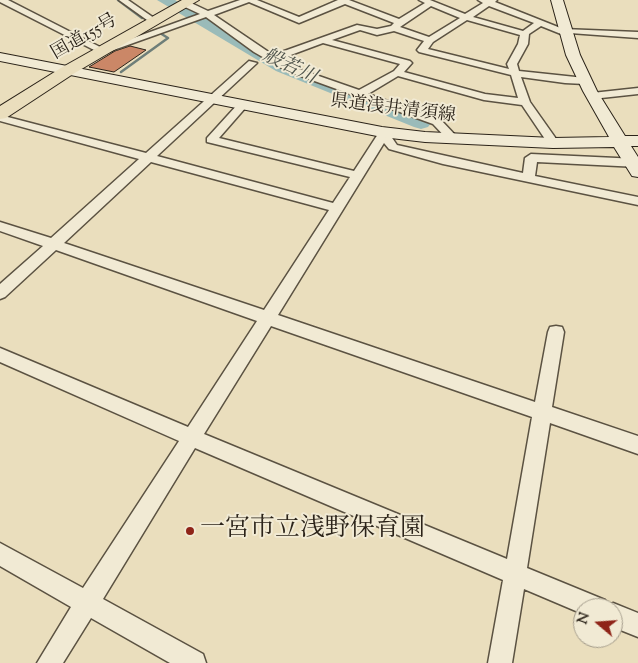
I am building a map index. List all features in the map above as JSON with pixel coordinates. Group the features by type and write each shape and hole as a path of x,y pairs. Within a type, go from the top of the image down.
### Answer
{"highway":[{"name":"国道155号","path":"101,49 150,18 180,4"},
{"name":"国道155号","path":"0,106 180,4"},
{"name":"国道155号","path":"0,114 63,70"}],"main road":[{"path":"557,0 573,55 592,96 632,155"},
{"name":"県道浅井清須線","path":"0,57 383,133 553,143 632,155"}],"street":[{"path":"123,0 150,18"},
{"path":"0,9 11,1 101,49 249,0 299,20 344,1 357,4 430,40"},
{"path":"357,4 368,0"},
{"path":"360,94 397,73 430,40 468,18 488,1 566,32 638,35"},
{"path":"271,59 360,28 377,32 397,25 427,2 468,18 525,34"},
{"path":"180,4 206,15 271,59 307,76 437,122 452,138"},
{"path":"540,23 525,34 523,44 512,64 525,102 553,143"},
{"path":"324,41 407,63"},
{"path":"422,50 514,73 585,81"},
{"path":"0,293 252,63"},
{"path":"397,73 484,96 525,102"},
{"path":"592,96 638,92"},
{"path":"242,106 211,140 356,175"},
{"path":"0,118 336,208"},
{"path":"49,663 269,318 383,133 393,147 528,179 638,201"},
{"path":"528,179 531,158 632,155"},
{"path":"0,226 638,445"},
{"path":"500,663 544,412 556,332"},
{"path":"0,355 573,598"},
{"path":"0,554 194,663"},
{"path":"623,619 638,626"}],"building":[{"path":"130,46 146,50 114,72 89,67 115,51"}],"waterway":[{"path":"118,0 142,18"},
{"name":"般若川","path":"164,0 282,67 421,123"},
{"path":"121,72 168,38 160,33"}],"place":[{"name":"一宮市立浅野保育園","path":"190,531"}]}
